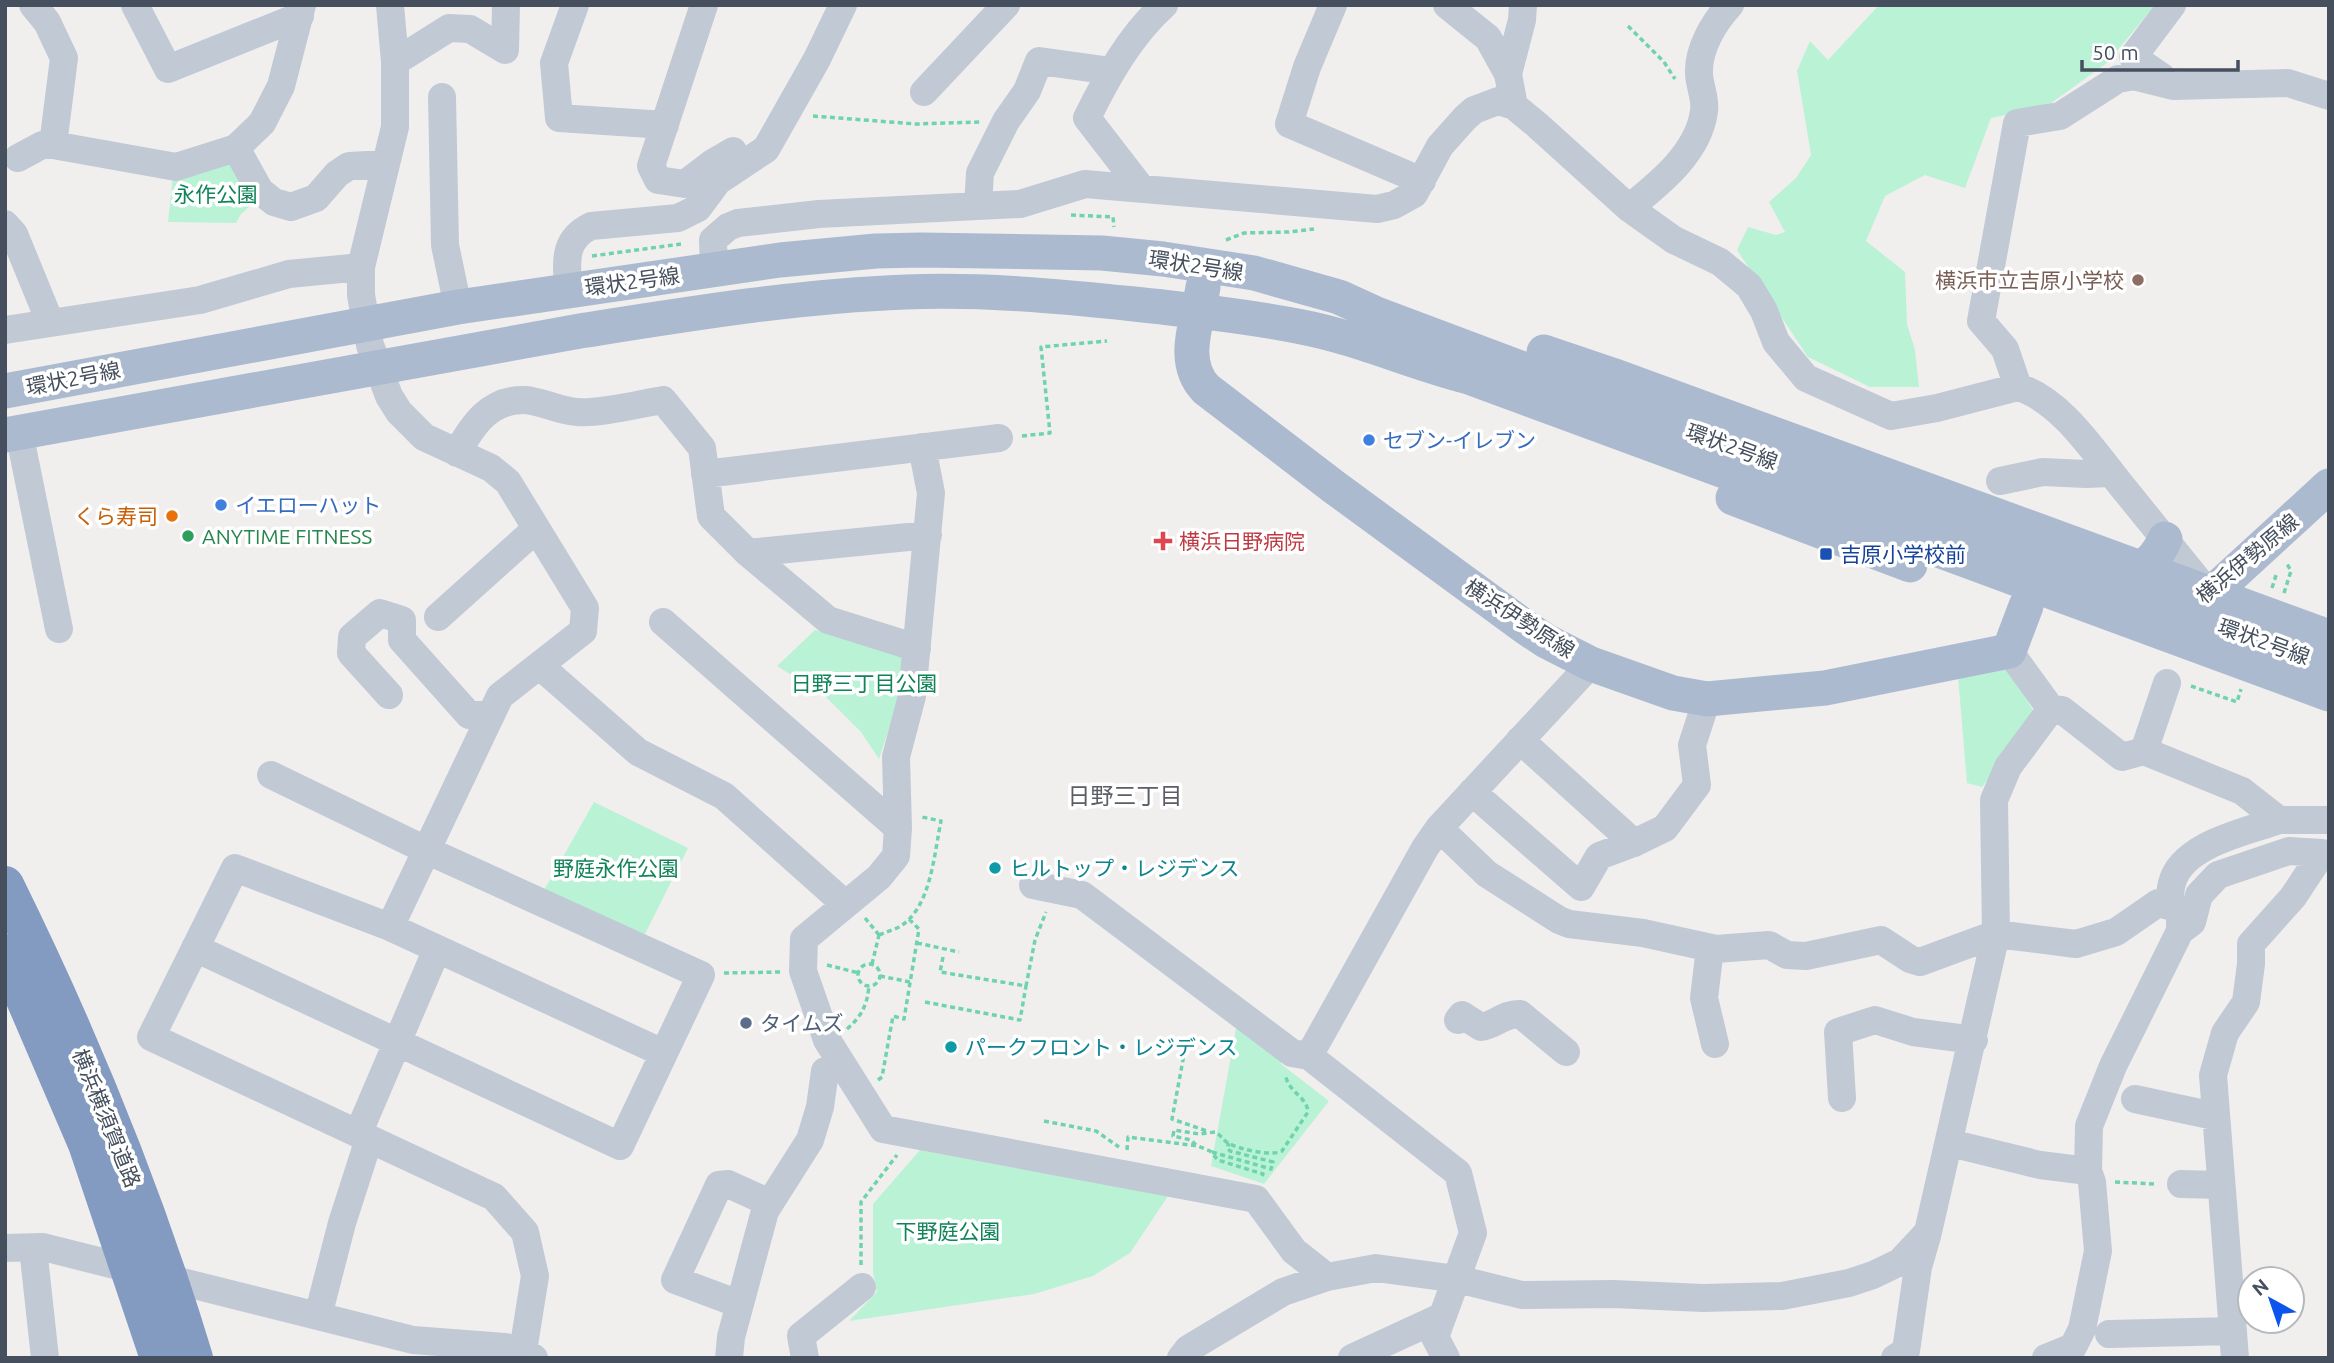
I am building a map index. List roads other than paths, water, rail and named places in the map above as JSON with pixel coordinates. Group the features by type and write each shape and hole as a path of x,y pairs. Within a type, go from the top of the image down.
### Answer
{"highway":[{"name":"横浜横須賀道路","path":"5,885 17,942 159,1358"},
{"name":"横浜横須賀道路","path":"17,942 116,1133 174,1292 194,1358"}],"main road":[{"name":"環状2号線","path":"5,391 458,307 714,269 827,256 921,250 1216,253 1254,273 1339,297 1731,460 2329,694"},
{"name":"横浜伊勢原線","path":"1216,253 1199,310 1190,353 1194,370 1206,389 1325,480 1546,641 1591,663 1673,693 1707,699 1825,688 2009,651"},
{"name":"環状2号線","path":"12,433 669,316 807,299 950,291 1020,294 1199,310 1306,328 1346,338 1432,368 1469,377 1731,460 2329,665"},
{"path":"1339,297 1378,298 1612,375 2210,595 2264,603"},
{"path":"1432,368 1465,391 1790,522 2329,716"},
{"name":"横浜伊勢原線","path":"2123,642 2210,595 2329,486"},
{"path":"2140,569 2152,561 2165,539"},
{"path":"2256,554 2249,581 2249,593 2329,637"},
{"path":"2009,651 2026,606"}],"street":[{"path":"33,5 47,22 64,58 52,145"},
{"path":"135,5 168,69 301,10"},
{"path":"390,5 395,62 395,127 361,267 361,295 377,366 389,396 399,412 424,437 491,468 508,482 584,608 583,631 500,696 390,927"},
{"path":"395,62 449,28 470,29 505,50 506,5"},
{"path":"575,5 554,63 559,118 665,125"},
{"path":"704,5 651,166 658,180 685,184 714,162 750,142 766,149"},
{"path":"568,290 569,248 580,231 590,226 678,218 698,208 718,181 766,149 817,59 843,5"},
{"path":"924,92 1006,5"},
{"path":"1140,188 1087,118 1111,71 1164,5"},
{"path":"1333,5 1307,67 1289,124 1422,181"},
{"path":"1447,5 1489,38 1508,74 1514,106"},
{"path":"1508,74 1524,5"},
{"path":"1629,208 1663,181 1695,139 1704,109 1698,72 1702,48 1730,5"},
{"path":"2161,83 2163,75 2133,57 2172,5"},
{"path":"18,158 42,145 52,145 176,167 236,149 262,123 281,86 301,10"},
{"path":"978,206 980,173 1006,121 1027,91 1039,61 1111,71"},
{"path":"2018,387 2005,349 1981,321 2017,123 2060,116 2118,79 2133,76 2173,86 2288,83 2329,96"},
{"path":"442,97 445,245 458,307"},
{"path":"714,269 713,240 728,227 738,223 819,214 1020,204 1085,184 1377,209 1394,205 1414,194 1440,146 1474,110 1499,101 1514,106 1629,208 1674,240 1720,262 1749,286 1764,311 1776,342 1807,378 1891,416 1937,408 2018,387 2048,401 2082,436 2210,595"},
{"path":"236,149 260,191 274,202 291,206 316,198 337,174 349,166 386,164"},
{"path":"5,224 14,234 50,322"},
{"path":"5,330 200,300 289,274 361,267"},
{"path":"457,453 474,422 498,405 525,400 579,412 663,400 702,448 710,516 748,553 828,620 917,648"},
{"path":"12,433 60,629"},
{"path":"705,474 999,438"},
{"path":"922,447 931,493 912,696 896,757 898,820 895,856 879,877 804,939 815,968 833,1051 883,1129 1256,1199 1294,1251 1327,1277"},
{"path":"2000,481 2043,472 2110,473"},
{"path":"438,617 536,529"},
{"path":"748,553 928,535"},
{"path":"389,695 351,653 352,637 380,613 402,620 402,640 469,715 491,715"},
{"path":"663,622 898,820"},
{"path":"2009,651 2051,709 2062,710 2122,757 2144,751 2242,791 2279,820"},
{"path":"1306,1056 1439,828 1591,663"},
{"path":"540,666 638,752 724,796 845,904"},
{"path":"2144,751 2166,683"},
{"path":"1472,792 1581,887 1599,856 1634,844 1665,828 1697,785 1692,745 1707,699"},
{"path":"1895,1358 1906,1351 1918,1267 1950,1143 1996,934 1994,800 2008,767 2051,709"},
{"path":"1520,740 1634,844"},
{"path":"195,948 620,1146 701,975 426,850 271,775"},
{"path":"2046,1358 2073,1347 2082,1329 2098,1251 2090,1176 2089,1126 2118,1092 2176,915 2172,881 2187,859 2204,847 2279,820 2329,820"},
{"path":"1439,828 1487,874 1559,920 1569,923 1643,933 1710,948 1769,945 1787,955 1805,956 1881,940 1910,959 1920,962 1996,934 2076,944 2116,932 2158,904 2192,922 2199,895 2218,875 2289,851 2325,853"},
{"path":"2109,1334 2234,1345 2213,1104 2213,1074 2225,1033 2246,1002 2251,944 2293,897 2325,853"},
{"path":"5,1248 43,1247 318,1316 415,1349 505,1347 529,1355 535,1276 525,1232 494,1197 151,1037 235,868 390,927 663,1054"},
{"path":"1033,886 1082,895 1292,1053 1306,1056 1458,1173 1472,1233 1435,1337 1446,1358"},
{"path":"1710,948 1704,998 1715,1044"},
{"path":"318,1316 364,1136 397,1042 437,949"},
{"path":"1458,1020 1462,1015 1481,1027 1511,1014 1520,1014 1566,1052"},
{"path":"1842,1098 1838,1032 1875,1020 1913,1032 1974,1040"},
{"path":"729,1358 730,1337 765,1211 810,1140 820,1107 825,1071 833,1051"},
{"path":"2118,1092 2213,1104"},
{"path":"1950,1143 2090,1176"},
{"path":"739,1304 675,1280 719,1185 728,1184 770,1203"},
{"path":"2181,1184 2220,1185"},
{"path":"1181,1358 1188,1349 1283,1292 1327,1277 1376,1268 1457,1279 1522,1295 1613,1294 1703,1298 1782,1296 1849,1283 1873,1275 1900,1262 1928,1232"},
{"path":"33,1248 45,1358"},
{"path":"111,1264 148,1358"},
{"path":"805,1358 801,1336 862,1287"},
{"path":"1352,1358 1441,1317"}],"place":[{"name":"横浜市立吉原小学校","path":"2138,280"},
{"name":"セブン-イレブン","path":"1369,440"},
{"name":"イエローハット","path":"221,505"},
{"name":"くら寿司","path":"172,516"},
{"name":"ANYTIME FITNESS","path":"188,536"},
{"name":"横浜日野病院","path":"1163,541"},
{"name":"吉原小学校前","path":"1826,554"},
{"name":"ヒルトップ・レジデンス","path":"995,868"},
{"name":"タイムズ","path":"746,1023"},
{"name":"パークフロント・レジデンス","path":"951,1047"}],"district":[{"name":"日野三丁目","path":"1125,795"}],"park label":[{"name":"永作公園","path":"216,194"},
{"name":"日野三丁目公園","path":"864,683"},
{"name":"野庭永作公園","path":"616,868"},
{"name":"下野庭公園","path":"948,1231"}]}
